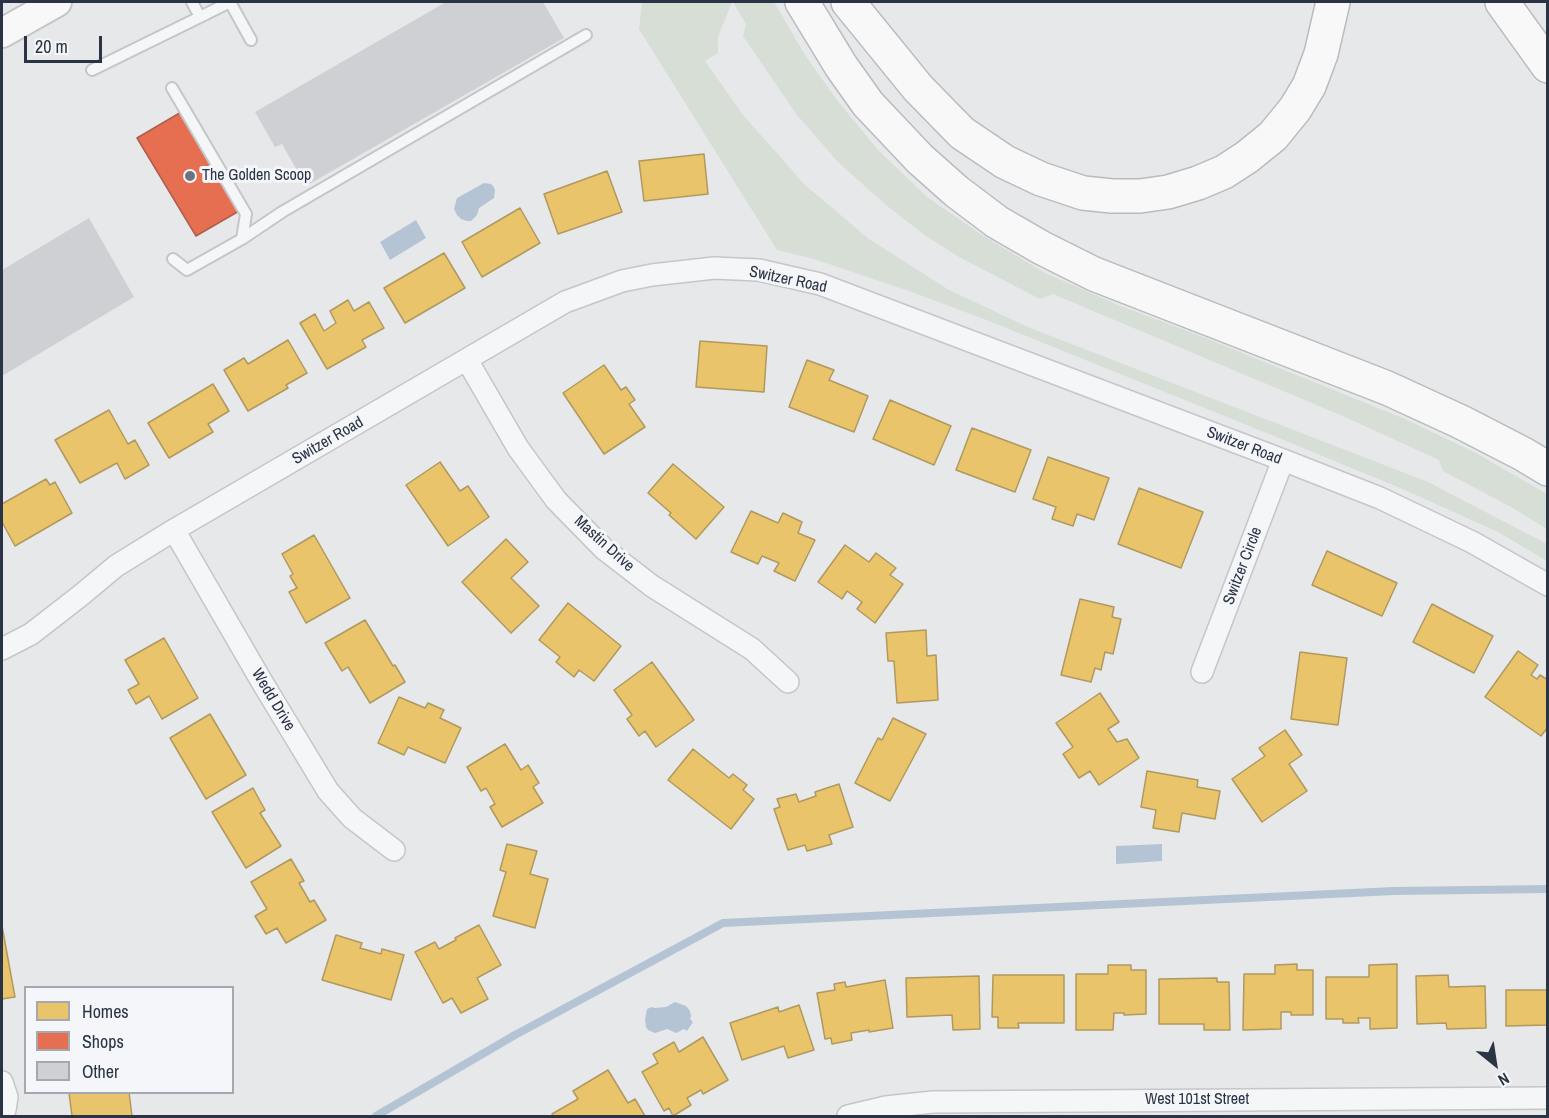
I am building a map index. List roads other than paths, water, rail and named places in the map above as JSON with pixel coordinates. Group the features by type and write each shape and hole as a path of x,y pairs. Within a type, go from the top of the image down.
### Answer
{"highway":[{"path":"802,2 841,66 868,104 920,159 956,191 997,222 1094,274 1387,388 1461,422 1548,469"},
{"path":"848,2 918,88 962,133 1005,162 1041,179 1083,193 1140,196 1168,192 1224,172 1247,157 1273,135 1294,110 1309,86 1321,54 1333,2"},
{"path":"1502,2 1548,66"}],"main road":[{"path":"2,33 57,2"}],"street":[{"name":"Switzer Road","path":"2,649 31,634 116,566 174,530 565,302 622,281 652,274 714,268 759,270 820,284 1380,498 1472,542 1548,585"},
{"name":"Mastin Drive","path":"467,360 519,448 556,500 604,549 652,586 752,649 788,682"},
{"name":"Switzer Circle","path":"1202,672 1283,460"},
{"name":"Wedd Drive","path":"174,530 328,791 351,818 394,850"},
{"path":"2,1082 7,1097 5,1110 2,1113"},
{"name":"West 101st Street","path":"848,1116 886,1107 933,1102 1005,1108 1358,1108 1548,1098"}],"lane":[{"path":"192,2 200,17"},
{"path":"92,70 230,2 251,40"},
{"path":"173,259 187,270 586,35"},
{"path":"172,88 246,214 242,239"}],"water":[{"path":"484,183 493,186 494,198 479,208 477,215 471,221 461,219 454,209 457,198"},
{"path":"416,220 426,238 390,260 380,242"},
{"path":"1162,844 1162,861 1116,864 1116,846"},
{"path":"675,1002 686,1006 690,1011 690,1019 693,1022 687,1031 684,1029 676,1033 667,1029 655,1033 648,1030 645,1019 647,1009 666,1007"}],"waterway":[{"path":"376,1116 515,1035 723,923 1394,891 1548,889"}],"place":[{"name":"The Golden Scoop","path":"190,176"}]}
